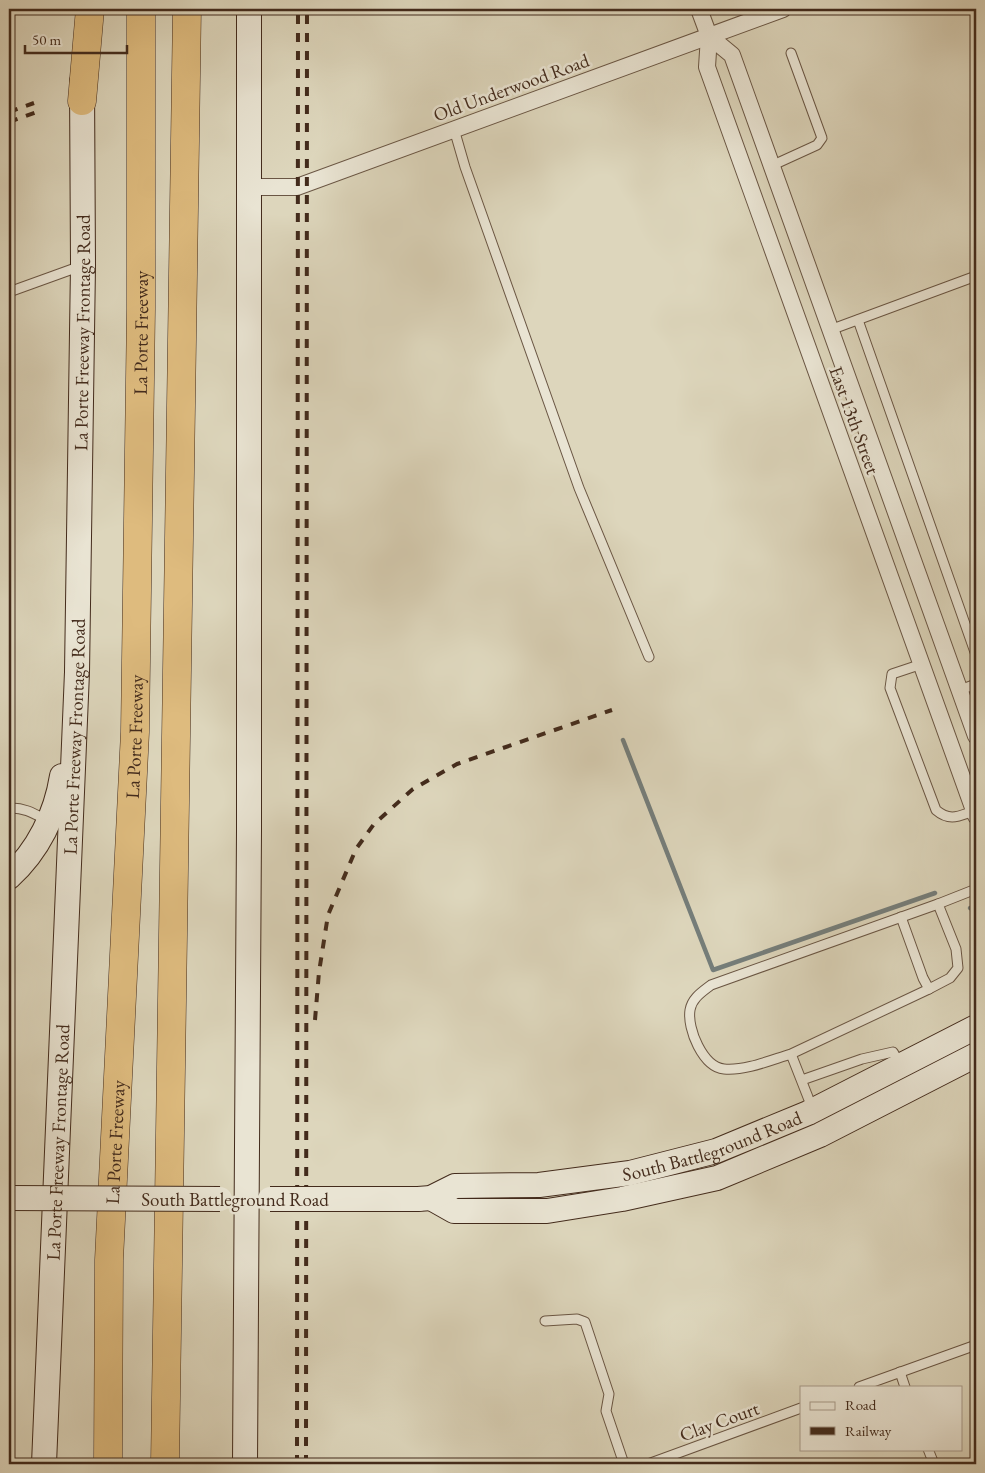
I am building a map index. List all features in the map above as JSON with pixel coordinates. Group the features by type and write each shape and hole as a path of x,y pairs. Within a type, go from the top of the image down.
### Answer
{"highway":[{"path":"82,101 90,9"},
{"name":"La Porte Freeway","path":"108,1464 109,1260 135,732 141,309 141,9"},
{"path":"164,1464 187,9"}],"main road":[{"name":"La Porte Freeway Frontage Road","path":"44,1464 76,672 83,265 80,9"},
{"path":"245,1464 249,9"},
{"path":"9,877 32,851 48,821 60,788 76,672"},
{"name":"South Battleground Road","path":"9,1198 424,1198 454,1186 539,1185 630,1173 716,1151 814,1110 976,1027"},
{"name":"South Battleground Road","path":"424,1198 454,1211 547,1211 622,1199 717,1178 820,1135 976,1055"}],"street":[{"name":"East 13th Street","path":"699,9 709,36 707,67 975,814"},
{"name":"Old Underwood Road","path":"250,187 297,187 783,9"},
{"name":"East 13th Street","path":"709,36 732,55 976,736"},
{"path":"804,339 830,330"},
{"path":"934,699 960,690"}],"lane":[{"path":"772,166 817,145 822,138 791,53"},
{"path":"454,129 465,167 579,488 649,657"},
{"path":"9,292 83,265"},
{"path":"830,330 976,276"},
{"path":"858,320 976,655"},
{"path":"922,664 892,674 890,688 936,810 943,816 954,818 975,814"},
{"path":"960,690 976,684"},
{"path":"9,808 24,809 48,821"},
{"path":"938,904 956,949 958,968 950,978 791,1054 756,1065 723,1069 705,1060 693,1034 690,1011 695,997 712,985 976,889"},
{"path":"901,917 922,978 929,989"},
{"path":"802,1080 862,1059 893,1052 901,1066"},
{"path":"791,1054 814,1110"},
{"path":"545,1321 577,1319 585,1322 610,1394 606,1410 624,1464"},
{"path":"862,1386 976,1344"},
{"path":"900,1372 905,1386"},
{"name":"Clay Court","path":"648,1464 662,1462 800,1408"},
{"path":"928,1450 934,1464"}],"waterway":[{"path":"623,740 713,970 935,893"},
{"path":"970,908 976,910"}],"railway":[{"path":"297,1464 298,9"},
{"path":"306,1464 307,9"},
{"path":"9,112 34,103"},
{"path":"9,122 37,112"},
{"path":"315,1020 319,972 328,915 356,849 374,824 413,789 457,764 612,710"}]}
